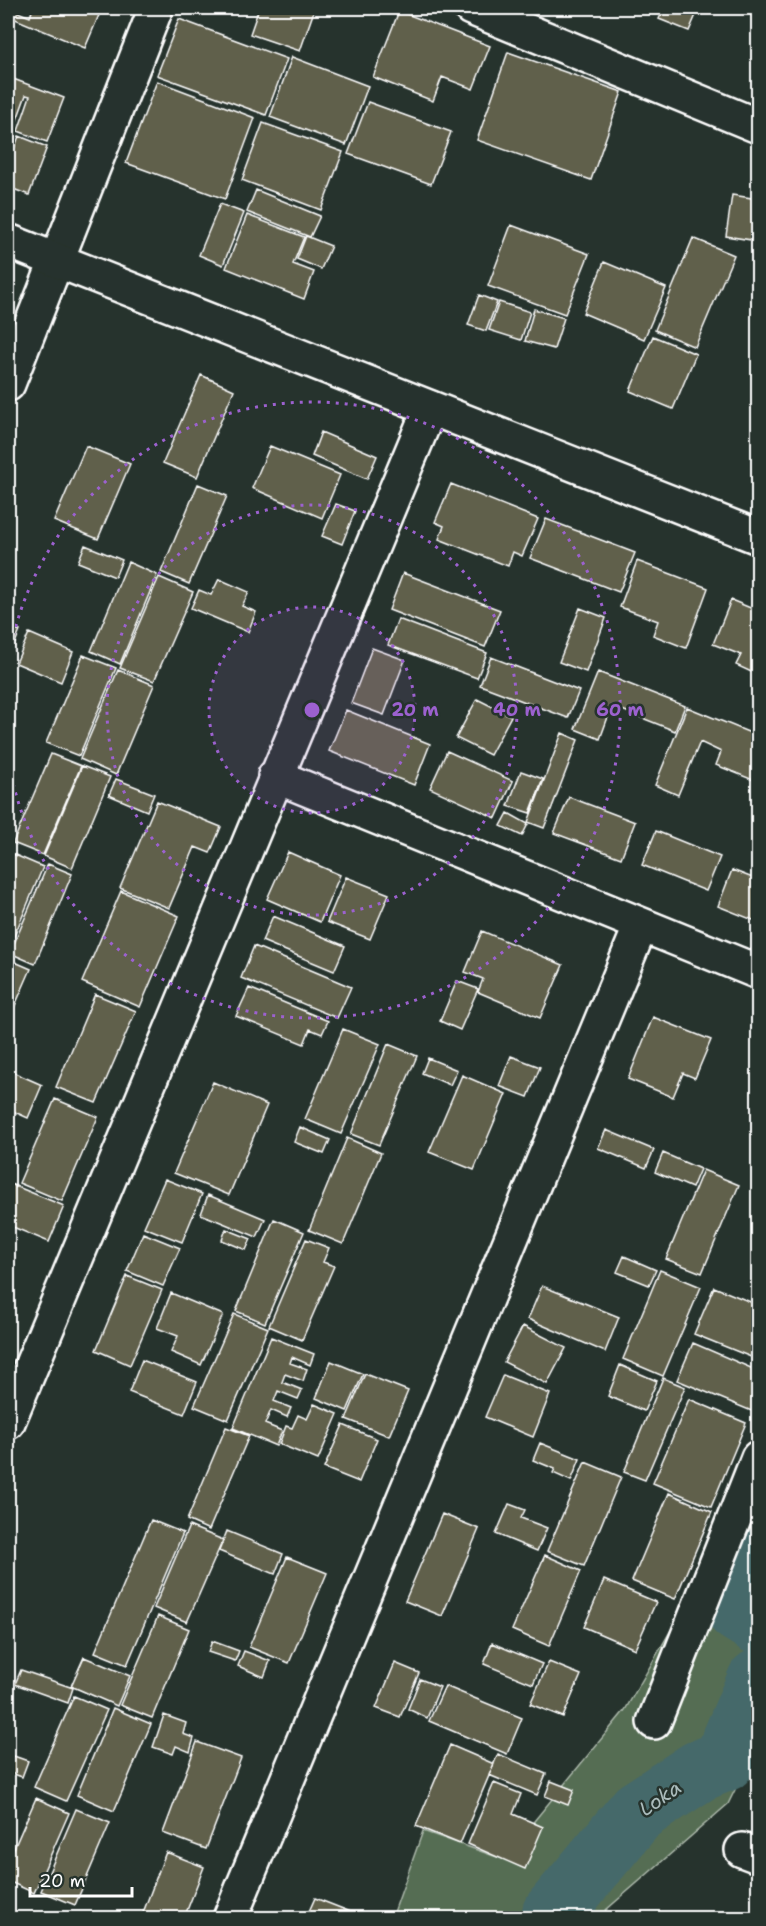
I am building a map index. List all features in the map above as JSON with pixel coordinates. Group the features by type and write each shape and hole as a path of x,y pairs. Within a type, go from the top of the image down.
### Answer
{"street":[{"path":"8,384 156,8"},
{"path":"471,8 759,126"},
{"path":"8,241 759,537"},
{"path":"8,1422 430,408"},
{"path":"275,776 759,972"},
{"path":"230,1918 641,925"},
{"path":"654,1722 759,1458"}],"green space":[{"path":"758,1478 758,1743 728,1804 606,1910 603,1918 392,1918 423,1831 503,1859 625,1710"}],"building":[{"path":"8,8 30,17 32,11 22,8 102,8 85,48 8,16"},
{"path":"259,8 315,8 300,51 250,34"},
{"path":"664,8 699,8 689,31 659,19"},
{"path":"399,11 490,46 473,89 442,77 433,101 373,77"},
{"path":"179,19 287,59 266,115 157,75"},
{"path":"508,52 622,92 591,180 477,140"},
{"path":"292,57 368,86 346,145 270,117"},
{"path":"8,77 64,98 47,142 18,131 30,96 26,95 8,144"},
{"path":"157,81 255,118 225,199 126,163"},
{"path":"368,102 451,132 431,184 348,154"},
{"path":"263,123 343,152 321,210 242,180"},
{"path":"19,136 47,147 29,195 8,187 8,165"},
{"path":"256,190 320,216 310,237 247,212"},
{"path":"732,195 758,199 758,241 726,236"},
{"path":"220,204 244,213 223,265 199,255"},
{"path":"247,215 304,237 293,264 314,272 304,299 226,268"},
{"path":"511,225 589,254 565,314 488,286"},
{"path":"306,236 331,246 321,269 297,259"},
{"path":"693,238 734,255 695,347 655,330"},
{"path":"604,262 666,288 644,339 583,313"},
{"path":"479,295 497,302 486,331 468,325"},
{"path":"499,302 530,312 521,340 489,330"},
{"path":"534,309 564,318 554,349 525,341"},
{"path":"653,336 696,354 673,409 630,391"},
{"path":"201,375 234,390 197,477 163,463"},
{"path":"321,432 377,456 367,479 312,456"},
{"path":"86,446 130,464 98,539 54,521"},
{"path":"270,446 340,475 322,518 252,488"},
{"path":"198,484 227,496 189,584 161,572"},
{"path":"451,484 538,519 522,556 513,552 508,566 439,539 444,526 435,522"},
{"path":"336,504 355,511 342,544 322,536"},
{"path":"546,519 635,553 619,592 530,558"},
{"path":"85,545 122,560 115,577 78,562"},
{"path":"637,561 708,588 686,648 653,635 658,621 620,607"},
{"path":"128,562 157,575 120,664 91,651"},
{"path":"403,573 500,610 485,647 389,610"},
{"path":"159,577 193,592 154,681 120,668"},
{"path":"219,579 249,592 242,606 256,612 248,632 191,608 199,590 211,595"},
{"path":"731,600 758,611 758,675 736,665 741,655 713,644"},
{"path":"580,608 606,618 586,672 559,662"},
{"path":"398,619 487,653 477,678 388,645"},
{"path":"8,626 20,631 8,660"},
{"path":"29,633 73,652 61,682 16,663"},
{"path":"372,648 405,660 384,715 351,703"},
{"path":"83,655 116,668 79,756 46,743"},
{"path":"491,657 579,691 568,718 480,685"},
{"path":"118,670 154,685 116,775 80,759"},
{"path":"598,672 685,706 675,731 612,706 600,739 575,729"},
{"path":"477,699 511,716 490,755 456,738"},
{"path":"687,707 758,736 758,782 716,765 721,752 700,742 678,795 655,785"},
{"path":"346,710 430,744 414,785 329,751"},
{"path":"562,733 578,740 544,828 528,822"},
{"path":"447,751 513,781 496,818 430,788"},
{"path":"51,754 81,766 43,855 13,843"},
{"path":"82,766 110,777 72,868 44,856"},
{"path":"521,771 543,779 530,813 508,806"},
{"path":"116,779 154,794 147,811 109,795"},
{"path":"569,797 635,822 621,858 554,833"},
{"path":"157,801 221,827 210,853 195,847 169,908 120,888"},
{"path":"508,813 528,824 522,836 501,826"},
{"path":"656,831 720,857 706,891 642,865"},
{"path":"8,852 43,867 8,951"},
{"path":"288,852 340,875 320,922 267,899"},
{"path":"48,864 72,874 35,964 10,953"},
{"path":"732,870 758,880 758,922 718,906"},
{"path":"346,877 389,894 370,939 327,922"},
{"path":"121,891 179,916 140,1007 82,982"},
{"path":"273,916 345,946 334,971 262,941"},
{"path":"482,931 563,965 540,1018 478,992 483,979 465,972"},
{"path":"254,946 351,987 337,1018 241,978"},
{"path":"8,959 31,969 13,1010 8,1008"},
{"path":"457,981 478,989 460,1030 440,1021"},
{"path":"249,988 328,1021 322,1034 310,1029 304,1044 236,1016"},
{"path":"95,994 136,1011 96,1103 56,1087"},
{"path":"653,1017 711,1040 695,1078 683,1073 673,1097 628,1079"},
{"path":"343,1029 380,1044 341,1134 305,1119"},
{"path":"388,1044 417,1056 379,1145 351,1134"},
{"path":"511,1056 540,1067 528,1097 499,1086"},
{"path":"428,1058 457,1070 450,1085 422,1073"},
{"path":"8,1070 42,1085 28,1118 8,1109"},
{"path":"462,1075 506,1094 474,1170 429,1152"},
{"path":"213,1082 267,1105 229,1195 174,1173"},
{"path":"55,1099 98,1117 62,1201 19,1183"},
{"path":"300,1127 330,1140 324,1154 294,1142"},
{"path":"606,1130 654,1150 646,1168 598,1148"},
{"path":"347,1138 381,1153 343,1244 309,1230"},
{"path":"663,1153 700,1169 692,1188 655,1172"},
{"path":"703,1170 739,1185 702,1273 666,1259"},
{"path":"165,1179 202,1194 182,1242 144,1227"},
{"path":"8,1183 64,1206 49,1242 8,1225"},
{"path":"208,1195 265,1219 257,1237 201,1214"},
{"path":"274,1219 304,1232 265,1323 236,1311"},
{"path":"226,1229 251,1239 246,1250 222,1240"},
{"path":"143,1233 180,1248 163,1286 127,1271"},
{"path":"306,1239 329,1248 323,1262 334,1266 302,1340 269,1326"},
{"path":"624,1256 656,1270 649,1285 617,1272"},
{"path":"660,1270 701,1287 663,1376 623,1359"},
{"path":"127,1276 162,1290 130,1365 96,1350"},
{"path":"8,1283 15,1286 8,1304"},
{"path":"542,1286 619,1317 605,1352 528,1319"},
{"path":"714,1287 758,1305 758,1340 751,1357 694,1334"},
{"path":"171,1293 223,1315 201,1365 171,1352 178,1336 157,1328"},
{"path":"234,1314 268,1328 228,1420 194,1406"},
{"path":"523,1326 566,1348 547,1384 504,1362"},
{"path":"271,1337 314,1354 310,1365 292,1357 290,1363 307,1369 303,1381 285,1374 282,1382 302,1390 298,1399 278,1391 274,1401 291,1408 287,1417 271,1410 265,1424 282,1431 276,1446 233,1428"},
{"path":"693,1343 758,1371 758,1401 754,1412 677,1380"},
{"path":"142,1360 197,1382 184,1414 129,1392"},
{"path":"331,1361 363,1374 347,1411 316,1398"},
{"path":"620,1365 657,1381 644,1411 608,1396"},
{"path":"365,1374 408,1391 389,1436 346,1419"},
{"path":"503,1375 550,1394 533,1437 485,1417"},
{"path":"663,1378 685,1387 645,1480 624,1472"},
{"path":"689,1399 746,1423 711,1507 653,1483"},
{"path":"314,1404 338,1414 318,1460 279,1444 286,1426 292,1428 298,1415 307,1419"},
{"path":"343,1425 377,1439 359,1482 324,1468"},
{"path":"226,1427 249,1436 209,1530 187,1520"},
{"path":"540,1443 580,1459 571,1481 553,1473 555,1469 533,1460"},
{"path":"585,1462 621,1477 584,1566 547,1551"},
{"path":"669,1493 712,1512 675,1599 632,1581"},
{"path":"509,1504 525,1510 521,1518 547,1528 537,1551 496,1534"},
{"path":"442,1514 479,1529 442,1616 405,1601"},
{"path":"151,1520 183,1533 127,1665 95,1652"},
{"path":"189,1526 223,1540 187,1622 154,1608"},
{"path":"227,1531 283,1554 275,1574 219,1551"},
{"path":"545,1555 581,1571 549,1646 512,1630"},
{"path":"287,1557 327,1573 289,1663 249,1647"},
{"path":"604,1580 656,1602 635,1649 584,1627"},
{"path":"158,1616 189,1629 152,1718 120,1705"},
{"path":"212,1641 239,1651 235,1661 208,1652"},
{"path":"492,1643 542,1664 533,1684 484,1664"},
{"path":"244,1651 270,1661 264,1677 238,1666"},
{"path":"84,1657 130,1676 117,1706 71,1686"},
{"path":"549,1662 581,1675 563,1717 530,1704"},
{"path":"395,1663 419,1673 400,1717 376,1708"},
{"path":"8,1669 14,1672 8,1687"},
{"path":"21,1670 73,1688 68,1703 15,1684"},
{"path":"420,1679 440,1687 427,1718 408,1709"},
{"path":"445,1686 522,1718 507,1754 429,1721"},
{"path":"74,1696 107,1710 66,1801 34,1787"},
{"path":"113,1708 151,1724 114,1811 77,1795"},
{"path":"164,1715 186,1723 183,1734 194,1738 190,1752 176,1746 173,1754 153,1747"},
{"path":"197,1742 241,1758 206,1849 163,1833"},
{"path":"450,1745 494,1764 460,1844 416,1826"},
{"path":"8,1754 28,1761 22,1777 8,1772"},
{"path":"498,1754 546,1774 537,1795 489,1775"},
{"path":"551,1781 574,1790 568,1805 545,1796"},
{"path":"494,1783 521,1794 513,1814 543,1827 525,1869 468,1844"},
{"path":"36,1798 69,1813 34,1893 8,1881 8,1862"},
{"path":"76,1809 110,1823 75,1905 41,1891"},
{"path":"166,1852 204,1867 184,1918 141,1918"},
{"path":"315,1898 356,1914 355,1918 306,1918"}],"waterway":[{"name":"Loka","path":"758,1560 737,1611 758,1624"},
{"name":"Loka","path":"553,1918 553,1913 638,1811 699,1771 724,1761 758,1680"}]}
